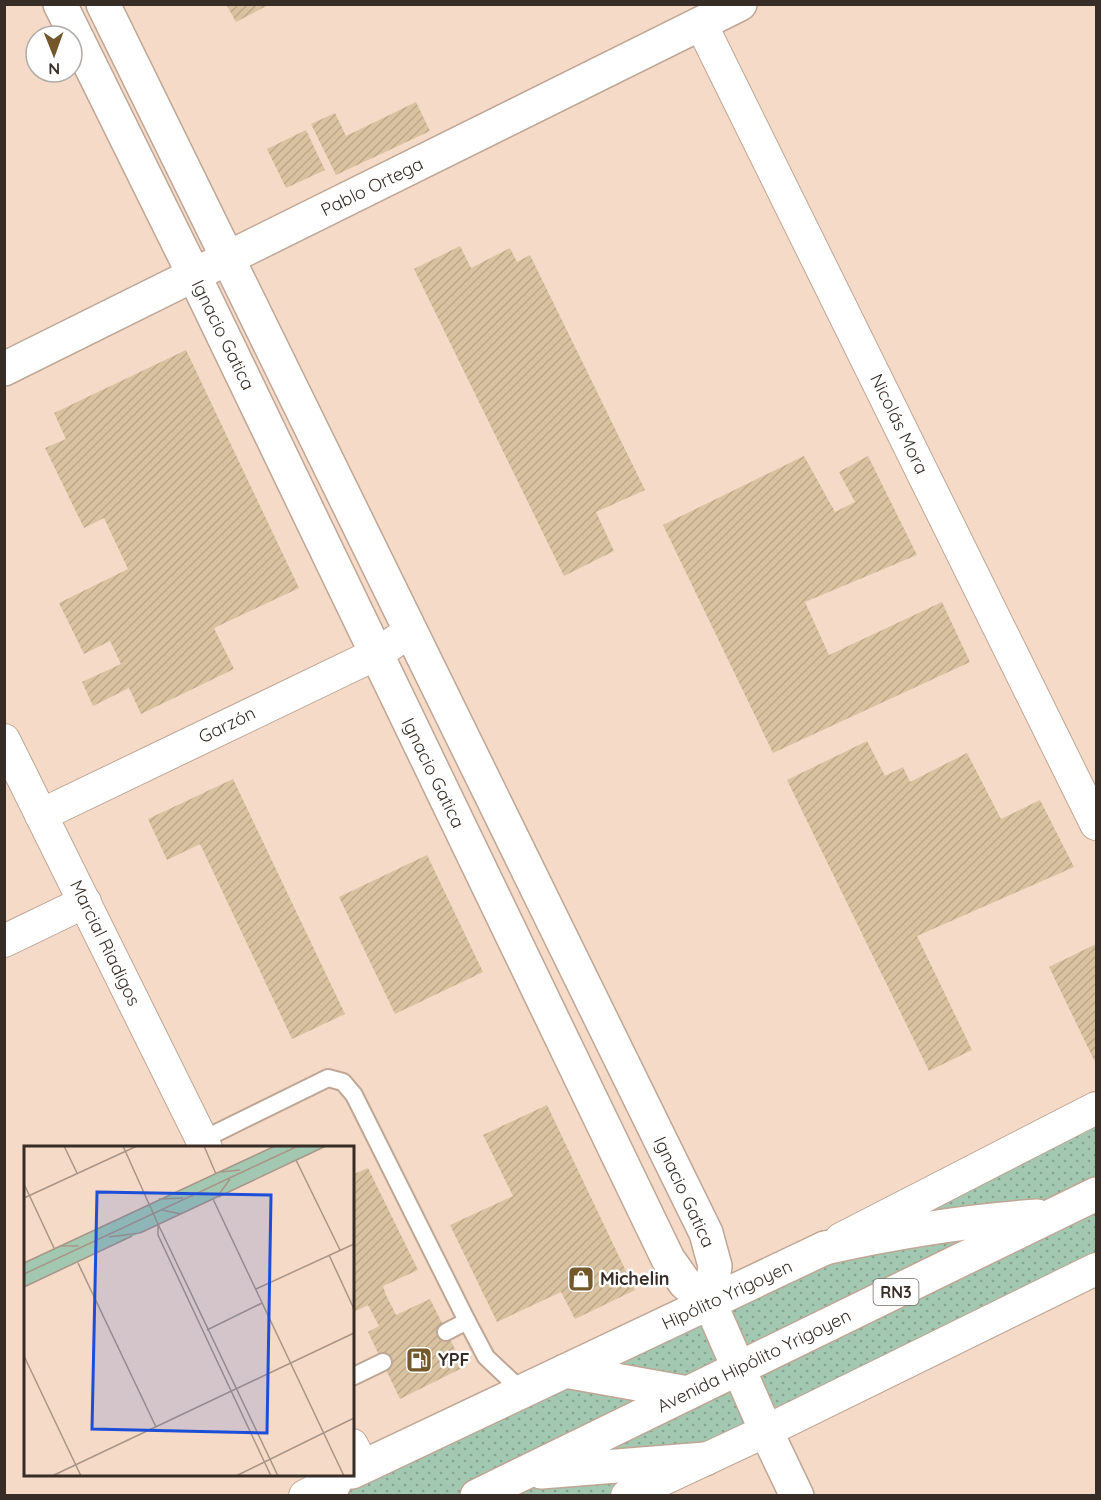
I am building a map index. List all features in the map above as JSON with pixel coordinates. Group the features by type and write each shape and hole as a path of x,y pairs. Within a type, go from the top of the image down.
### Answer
{"main road":[{"name":"Ignacio Gatica","path":"60,4 194,275 668,1259 686,1283 710,1303"},
{"name":"Ignacio Gatica","path":"103,4 706,1233 715,1266 710,1303"},
{"name":"Pablo Ortega","path":"4,369 740,4"},
{"name":"Avenida Hipólito Yrigoyen","path":"477,1496 1096,1194"},
{"path":"825,1248 922,1227 976,1220 1054,1215"},
{"name":"Hipólito Yrigoyen","path":"354,1469 825,1248"},
{"path":"710,1303 797,1496"},
{"path":"565,1371 688,1393"},
{"path":"522,1473 705,1459"}],"street":[{"name":"Nicolás Mora","path":"701,24 1096,824"},
{"name":"Garzón","path":"42,815 376,654 411,631"},
{"name":"Marcial Riadigos","path":"4,740 204,1144"},
{"path":"4,941 85,902"},
{"name":"Hipólito Yrigoyen","path":"825,1248 1096,1108"},
{"path":"627,1496 766,1431 1096,1269"},
{"name":"Hipólito Yrigoyen","path":"305,1496 340,1476"}],"lane":[{"path":"204,1144 328,1078 343,1083 354,1095 486,1357 522,1392"},
{"path":"446,1332 467,1321"},
{"path":"354,1376 383,1362"}],"green space":[{"path":"1096,1108 1096,1269 627,1495 305,1496 346,1476 354,1476 354,1472"}],"building":[{"path":"226,4 270,4 236,22"},
{"path":"416,102 430,131 336,175 311,124 335,113 346,136"},
{"path":"306,130 325,170 286,188 267,149"},
{"path":"460,246 471,268 510,248 517,262 530,255 645,490 596,512 614,551 564,576 414,269"},
{"path":"186,350 299,588 214,628 234,669 141,714 129,688 93,706 82,682 121,664 110,641 84,654 59,603 128,569 104,518 84,528 45,448 66,439 54,413"},
{"path":"804,456 835,512 855,502 839,472 868,456 917,555 805,602 829,655 942,602 970,662 773,753 663,525"},
{"path":"867,741 885,776 903,767 910,782 967,753 1001,819 1040,800 1074,867 917,936 972,1050 929,1071 787,780"},
{"path":"233,779 345,1014 292,1039 200,844 167,860 148,819"},
{"path":"427,855 483,972 395,1014 339,897"},
{"path":"1096,944 1096,1064 1049,967"},
{"path":"547,1105 635,1290 575,1319 561,1292 497,1322 450,1225 513,1196 483,1135"},
{"path":"368,1168 418,1270 383,1286 396,1315 430,1299 464,1367 400,1399 368,1332 379,1326 368,1305 354,1312 354,1174"}],"place":[{"name":"Michelin","path":"581,1279"},
{"name":"YPF","path":"419,1360"}]}
